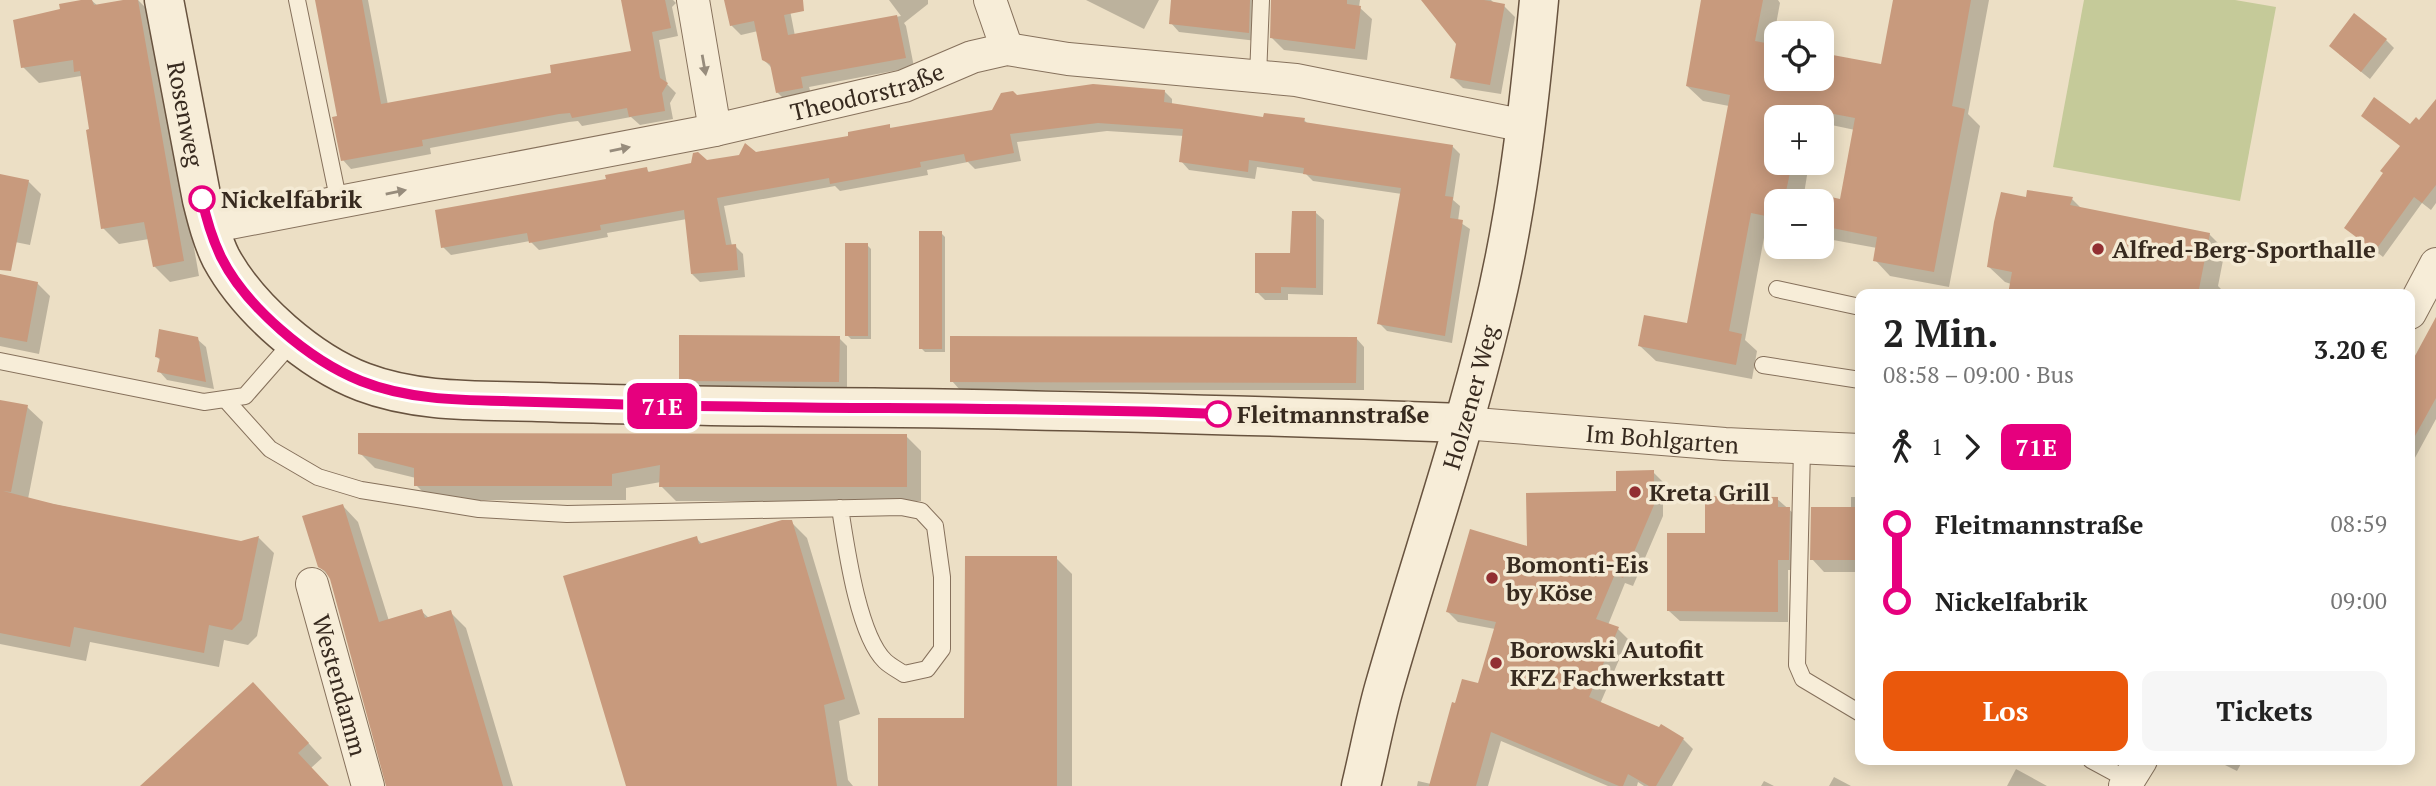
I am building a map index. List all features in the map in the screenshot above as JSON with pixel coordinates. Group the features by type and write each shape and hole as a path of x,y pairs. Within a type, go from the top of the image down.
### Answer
{"street":[{"name":"Rosenweg","path":"164,0 209,227 222,258 244,290 279,329 330,366 362,381 429,398 657,406 1187,413 1463,423"},
{"path":"693,0 715,130"},
{"path":"990,0 1007,49"},
{"name":"Holzener Weg","path":"1362,786 1384,691 1491,320 1513,220 1539,0"},
{"name":"Theodorstraße","path":"209,227 715,130 904,86 972,57 1007,49 1068,59 1296,80 1525,125"},
{"path":"2415,304 2436,264"},
{"name":"Im Bohlgarten","path":"1463,423 1725,444 1855,450"},
{"name":"Westendamm","path":"312,584 368,786"}],"lane":[{"path":"297,0 339,203"},
{"path":"1258,76 1261,0"},
{"path":"1777,289 1855,306"},
{"path":"0,360 204,402 245,396 294,340"},
{"path":"1763,365 1855,379"},
{"path":"225,399 270,449 318,477 361,490 479,509 567,514 840,508 901,507 921,511 935,526 942,577 942,649 927,669 904,674 884,660 866,627 848,564 840,508"},
{"path":"1802,448 1797,666 1803,679 1855,710"},
{"path":"2104,765 2131,775"}],"green space":[{"path":"2084,0 2235,0 2276,7 2240,201 2053,167"}],"building":[{"path":"92,0 94,5 138,0 184,261 153,267 144,222 101,229 80,71 74,72 73,60 21,68 13,20 60,9 59,4"},
{"path":"315,0 362,0 381,104 551,73 550,65 631,51 621,0 665,0 671,28 652,32 660,78 668,83 662,93 665,111 629,117 627,108 572,118 570,113 559,114 422,140 423,146 341,161 332,117 337,116"},
{"path":"724,0 803,0 804,11 784,15 788,35 897,15 906,58 801,77 803,88 776,93 770,64 762,60 754,21 730,26"},
{"path":"1171,0 1250,0 1249,33 1169,24"},
{"path":"1271,0 1347,0 1347,4 1361,6 1355,49 1270,38"},
{"path":"1421,0 1484,0 1505,4 1490,85 1450,78 1456,44"},
{"path":"1701,0 1763,0 1755,41 1764,43 1764,91 1834,91 1834,55 1881,64 1893,0 1971,0 1952,106 1965,109 1934,272 1873,261 1877,237 1834,228 1834,198 1840,199 1855,118 1834,114 1834,105 1764,105 1764,175 1789,175 1787,189 1764,189 1764,216 1751,213 1729,331 1742,334 1736,365 1638,346 1644,315 1687,323 1730,95 1686,86"},
{"path":"2354,13 2387,39 2361,72 2329,46"},
{"path":"1093,84 1165,90 1164,102 1263,117 1264,113 1305,118 1304,122 1453,145 1445,196 1453,197 1450,218 1463,220 1445,336 1377,324 1401,188 1303,174 1304,168 1249,160 1248,172 1179,162 1183,129 1098,123 1010,134 1014,153 966,162 964,154 920,162 921,167 830,184 829,178 717,198 726,245 736,244 738,270 691,274 684,210 600,225 601,230 529,243 527,233 441,248 435,210 606,179 605,175 647,167 648,172 691,163 693,153 698,152 707,160 739,155 745,143 756,152 848,136 848,132 890,124 890,128 992,110 1001,93 1013,91 1017,95"},
{"path":"2374,97 2410,124 2416,117 2419,120 2436,99 2436,185 2422,203 2414,197 2375,251 2344,228 2383,173 2380,171 2400,146 2361,116"},
{"path":"0,174 29,180 11,271 0,270"},
{"name":"Alfred-Berg-Sporthalle","path":"2027,190 2073,197 2070,205 2210,233 2199,289 2009,289 2012,272 1987,267 1994,222 2001,192 2026,197"},
{"path":"1292,211 1316,211 1316,288 1281,287 1281,293 1255,293 1255,253 1290,253"},
{"path":"919,231 942,231 942,349 919,349"},
{"path":"845,243 868,243 868,336 845,336"},
{"path":"0,274 38,282 27,342 0,337"},
{"path":"2436,317 2436,398 2415,436 2415,356"},
{"path":"159,329 198,337 206,382 157,372 160,358 155,357"},
{"path":"679,335 840,336 839,382 679,381"},
{"path":"950,336 1357,337 1356,383 950,382"},
{"path":"0,400 28,405 11,492 3,491 54,504 241,541 259,536 242,620 232,630 209,625 204,653 74,627 70,647 0,633"},
{"path":"358,433 907,434 907,487 659,487 660,465 612,474 612,486 414,486 414,468 358,454"},
{"path":"1654,470 1654,505 1623,578 1615,574 1596,619 1619,627 1589,697 1659,727 1661,724 1684,738 1656,786 1649,786 1628,774 1623,786 1619,786 1491,732 1476,786 1429,786 1452,702 1455,703 1462,679 1478,683 1496,622 1446,612 1470,529 1527,546 1526,493 1616,491 1616,471"},
{"path":"1705,496 1778,497 1778,507 1790,507 1789,560 1778,560 1778,612 1667,611 1667,533 1705,533"},
{"path":"343,504 379,622 422,609 425,618 451,610 503,786 386,786 330,579 325,571 318,567 302,516"},
{"path":"1811,507 1855,507 1855,560 1810,560"},
{"path":"782,520 792,520 845,699 824,705 837,786 626,786 563,576 697,536 699,544"},
{"path":"965,556 1057,556 1057,786 878,786 878,718 964,718"},
{"path":"253,682 309,743 298,753 329,786 140,786"}],"bus line":[{"name":"71E","path":"202,199 209,227 222,258 244,290 279,329 330,366 362,381 429,398 657,406 1218,414"}],"place":[{"name":"Nickelfabrik","path":"202,199"},
{"name":"Alfred-Berg-Sporthalle","path":"2098,249"},
{"name":"Fleitmannstraße","path":"1218,414"},
{"name":"Kreta Grill","path":"1635,492"},
{"name":"Bomonti-Eis by Köse","path":"1492,578"},
{"name":"Borowski Autofit KFZ Fachwerkstatt","path":"1496,663"}]}
